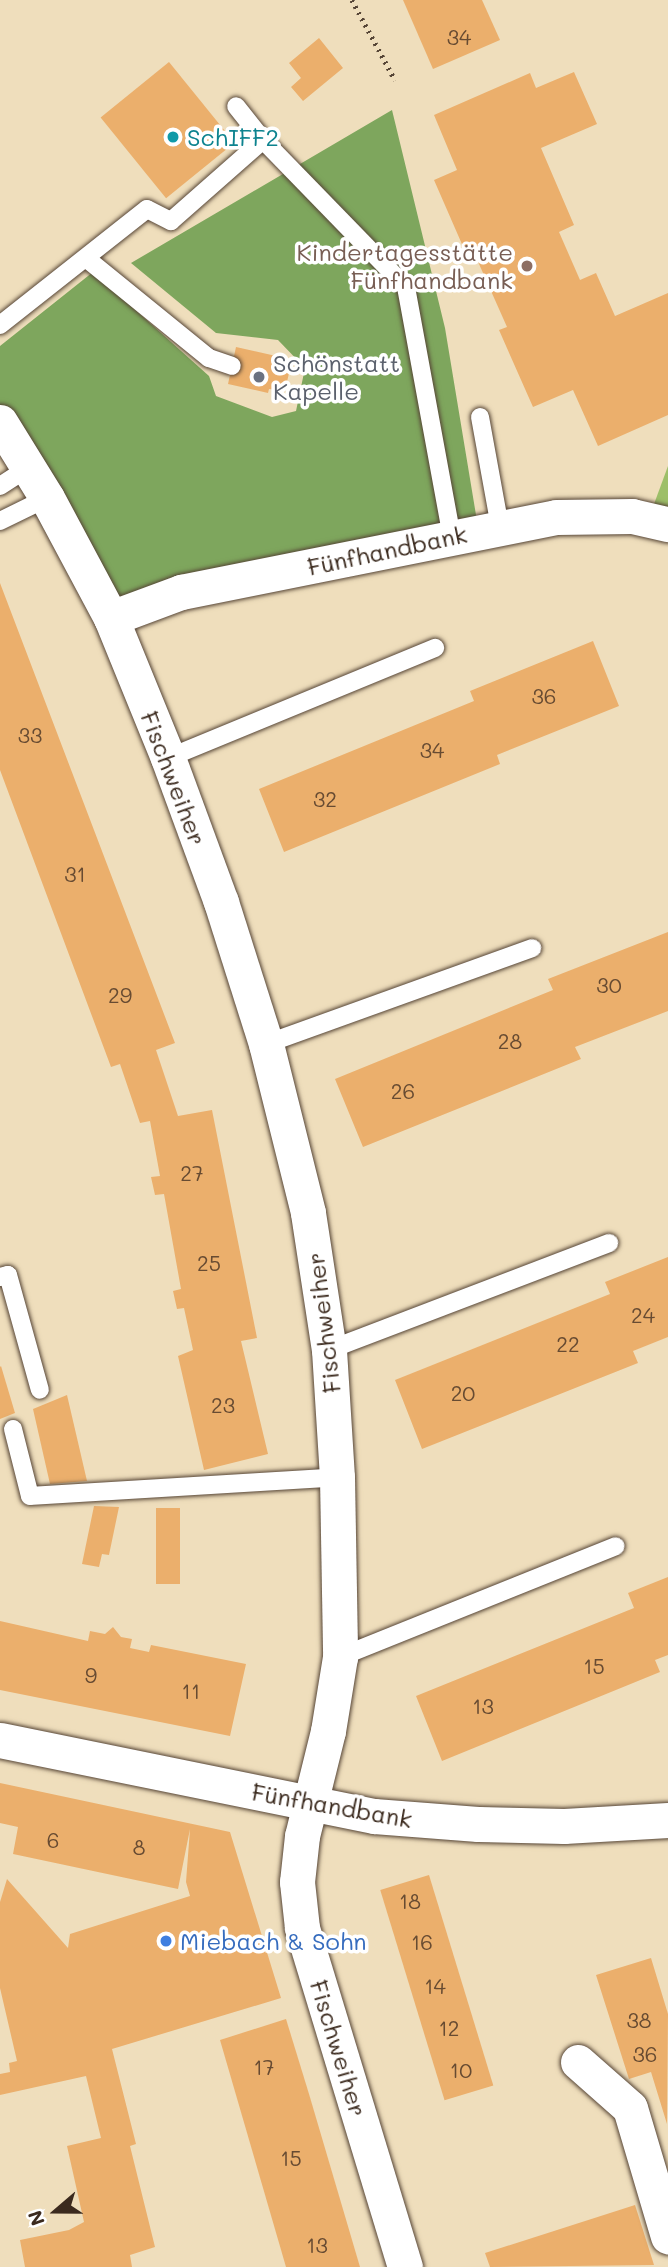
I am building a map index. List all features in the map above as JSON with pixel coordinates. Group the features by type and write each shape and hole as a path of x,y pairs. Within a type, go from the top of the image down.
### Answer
{"street":[{"name":"Fischweiher","path":"0,422 47,498 111,618 168,758 221,902 266,1044 308,1213 329,1350 337,1477 340,1657 328,1731 302,1836 297,1882 302,1928 405,2267"},
{"name":"Fünfhandbank","path":"111,618 181,592 556,517 632,516 668,524"},
{"name":"Fünfhandbank","path":"0,1740 374,1816 478,1824 564,1826 668,1820"},
{"path":"578,2062 630,2108 668,2236"}],"lane":[{"path":"236,106 263,140 407,287 452,537"},
{"path":"0,326 87,260 147,209 171,221 263,140"},
{"path":"87,260 209,358 232,366"},
{"path":"480,417 500,527"},
{"path":"0,486 29,467"},
{"path":"0,521 47,498"},
{"path":"168,758 435,648"},
{"path":"266,1044 532,948"},
{"path":"329,1350 609,1243"},
{"path":"0,1277 8,1275 40,1390"},
{"path":"13,1429 30,1496 337,1477"},
{"path":"340,1657 616,1546"}],"path":[{"path":"352,0 395,80"}],"green space":[{"path":"392,110 445,328 478,527 112,615 0,417 0,346 93,272 209,376 216,396 272,417 296,411 305,368 278,340 216,333 131,263"},
{"path":"668,466 668,521 650,515"}],"building":[{"path":"403,0 482,0 500,40 433,69"},
{"path":"319,38 343,68 303,101 291,87 301,78 289,63"},
{"name":"SchIFF2","path":"169,62 234,143 166,198 101,117"},
{"name":"Kindertagesstätte Fünfhandbank","path":"574,72 597,124 541,148 574,225 559,232 580,280 596,273 615,316 668,293 668,415 598,446 573,390 533,407 499,330 507,327 475,255 468,258 434,180 457,170 434,115 530,73 536,88"},
{"name":"Schönstatt Kapelle","path":"236,347 276,356 275,361 290,369 286,386 277,390 269,389 268,393 228,384"},
{"path":"0,583 175,1043 156,1050 178,1116 212,1110 257,1338 241,1341 268,1454 204,1470 178,1356 193,1350 184,1308 177,1309 173,1291 181,1289 164,1194 155,1195 151,1177 160,1176 150,1121 140,1123 120,1064 111,1067 0,770"},
{"path":"593,641 619,706 497,755 500,764 284,852 259,789 474,701 470,691"},
{"path":"668,932 668,1011 575,1047 581,1059 363,1147 335,1079 553,990 548,979"},
{"path":"668,1257 668,1337 633,1351 638,1363 422,1449 395,1380 610,1294 605,1282"},
{"path":"0,1367 15,1413 0,1419"},
{"path":"67,1395 87,1481 50,1484 33,1409"},
{"path":"94,1506 119,1507 109,1555 102,1554 99,1567 82,1564"},
{"path":"156,1508 180,1508 180,1584 156,1584"},
{"path":"668,1577 668,1655 655,1660 660,1672 442,1761 416,1696 634,1608 628,1593"},
{"path":"0,1621 88,1641 90,1631 105,1634 113,1627 121,1637 132,1639 130,1648 149,1652 151,1645 246,1664 230,1736 0,1690"},
{"path":"0,1783 230,1832 281,1998 112,2049 136,2144 130,2146 155,2247 130,2255 132,2267 25,2267 20,2240 69,2230 84,2222 67,2146 101,2138 86,2076 0,2095 0,2074 10,2072 9,2063 17,2061 0,1988 0,1902 7,1879 68,1948 70,1934 190,1896 186,1882 190,1829 178,1889 13,1854 18,1827 0,1823"},
{"path":"429,1875 493,2085 445,2100 380,1890"},
{"path":"651,1958 668,2014 667,2124 651,2072 629,2079 596,1975"},
{"path":"286,2019 360,2267 286,2267 220,2040"},
{"path":"635,2205 654,2265 490,2267 485,2253"}],"place":[{"name":"SchIFF2","path":"173,137"},
{"name":"Kindertagesstätte Fünfhandbank","path":"527,266"},
{"name":"Schönstatt Kapelle","path":"259,377"},
{"name":"Miebach & Sohn","path":"166,1941"}]}
